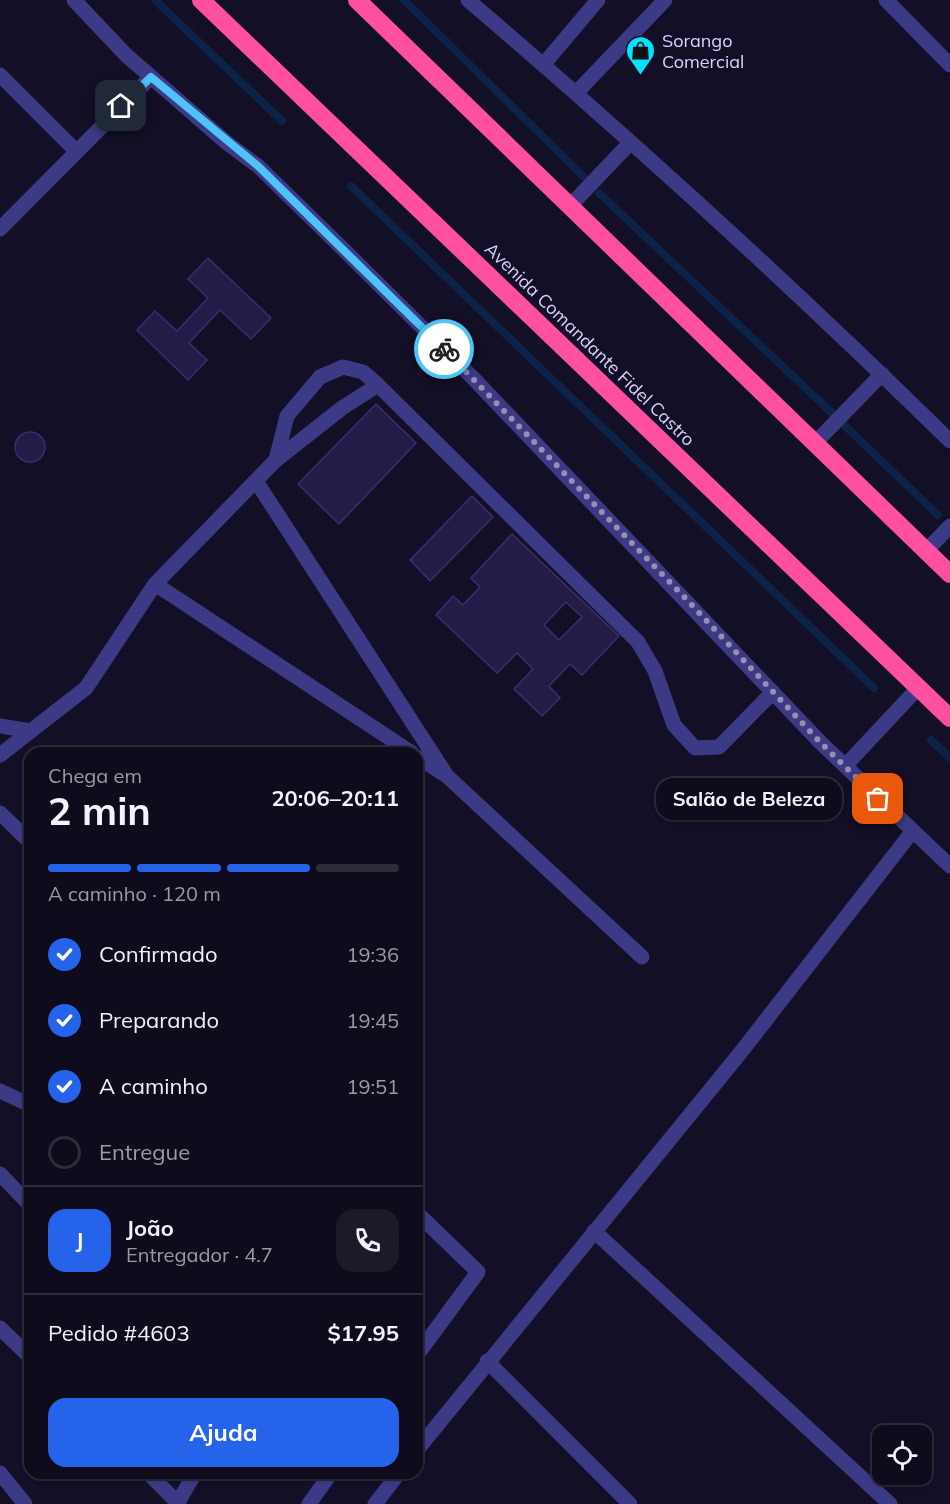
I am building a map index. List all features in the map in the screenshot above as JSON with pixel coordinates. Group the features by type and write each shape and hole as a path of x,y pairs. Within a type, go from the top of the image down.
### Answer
{"highway":[{"name":"Avenida Comandante Fidel Castro","path":"201,0 950,718"},
{"path":"367,3 570,206 950,573"}],"street":[{"path":"74,0 151,77 258,166 344,250 474,379 845,766 950,866"},
{"path":"468,0 576,93 882,374 950,441"},
{"path":"543,65 598,0"},
{"path":"576,93 665,0"},
{"path":"886,0 950,65"},
{"path":"0,75 76,151"},
{"path":"0,229 151,77"},
{"path":"570,206 630,143"},
{"path":"276,460 287,416 320,377 343,367 363,372 638,642 655,671 674,725 695,748 719,747 773,692"},
{"path":"815,443 882,374"},
{"path":"0,754 86,688 155,584 276,460 342,408 378,385"},
{"path":"256,481 447,776"},
{"path":"926,551 950,526"},
{"path":"155,584 403,747"},
{"path":"845,766 918,688"},
{"path":"0,726 31,731"},
{"path":"423,760 447,776 642,957"},
{"path":"0,813 24,836"},
{"path":"423,1442 741,1052 912,832"},
{"path":"0,1091 24,1102"},
{"path":"0,1174 24,1199"},
{"path":"423,1220 478,1272 423,1347"},
{"path":"594,1231 890,1504"},
{"path":"0,1328 24,1351"},
{"path":"487,1361 630,1504"},
{"path":"0,1473 26,1504"},
{"path":"154,1479 178,1504 192,1479"},
{"path":"309,1504 327,1479"},
{"path":"375,1504 394,1479"}],"building":[{"path":"208,258 271,318 251,339 220,310 189,343 207,360 188,380 137,330 155,311 177,331 208,298 188,279"},
{"path":"376,404 416,443 339,524 298,484"},
{"path":"30,432 41,436 45,447 41,458 30,462 19,458 15,447 19,436"},
{"path":"472,496 493,517 430,581 410,560"},
{"path":"512,534 619,636 582,675 570,664 549,686 560,698 542,716 514,689 533,669 517,653 497,673 436,615 453,596 463,605 480,587 471,578","holes":["566,602 582,617 559,640 544,625"]}],"waterway":[{"path":"155,0 282,121"},
{"path":"404,0 585,178"},
{"path":"351,186 874,688"},
{"path":"599,193 832,413"},
{"path":"844,425 938,515"},
{"path":"931,740 950,758"}],"way so far":[{"path":"444,349 690,603 820,742 878,799"}],"place":[{"name":"Sorango Comercial","path":"641,76"},
{"name":"Salão de Beleza","path":"878,799"}],"route":[{"path":"121,106 151,77 227,143 258,166 444,349"}]}
